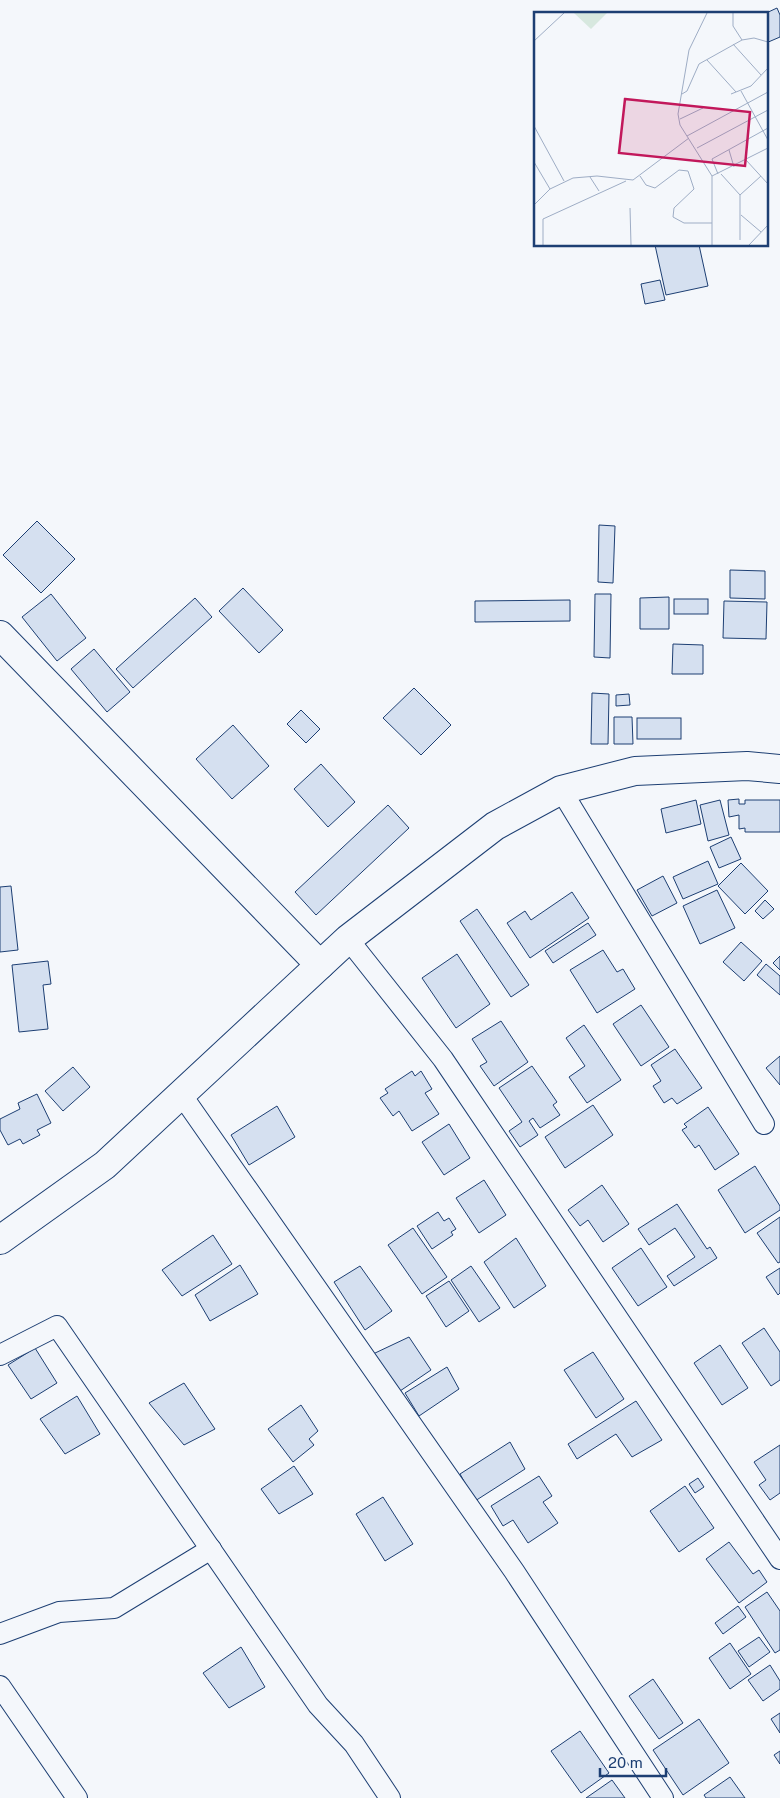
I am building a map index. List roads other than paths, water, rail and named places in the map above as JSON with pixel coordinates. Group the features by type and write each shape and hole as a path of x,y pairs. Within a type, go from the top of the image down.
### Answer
{"main road":[{"path":"0,635 320,965"},
{"path":"0,1240 104,1165 348,939 495,826 561,790 635,771 747,766 780,768"}],"street":[{"path":"561,790 764,1124"},
{"path":"348,939 443,1059 780,1559"},
{"path":"181,1094 514,1571 663,1798"},
{"path":"0,1356 56,1326 318,1705 354,1744 390,1798"},
{"path":"0,1634 59,1612 114,1608 211,1549"},
{"path":"0,1686 77,1798"}]}
